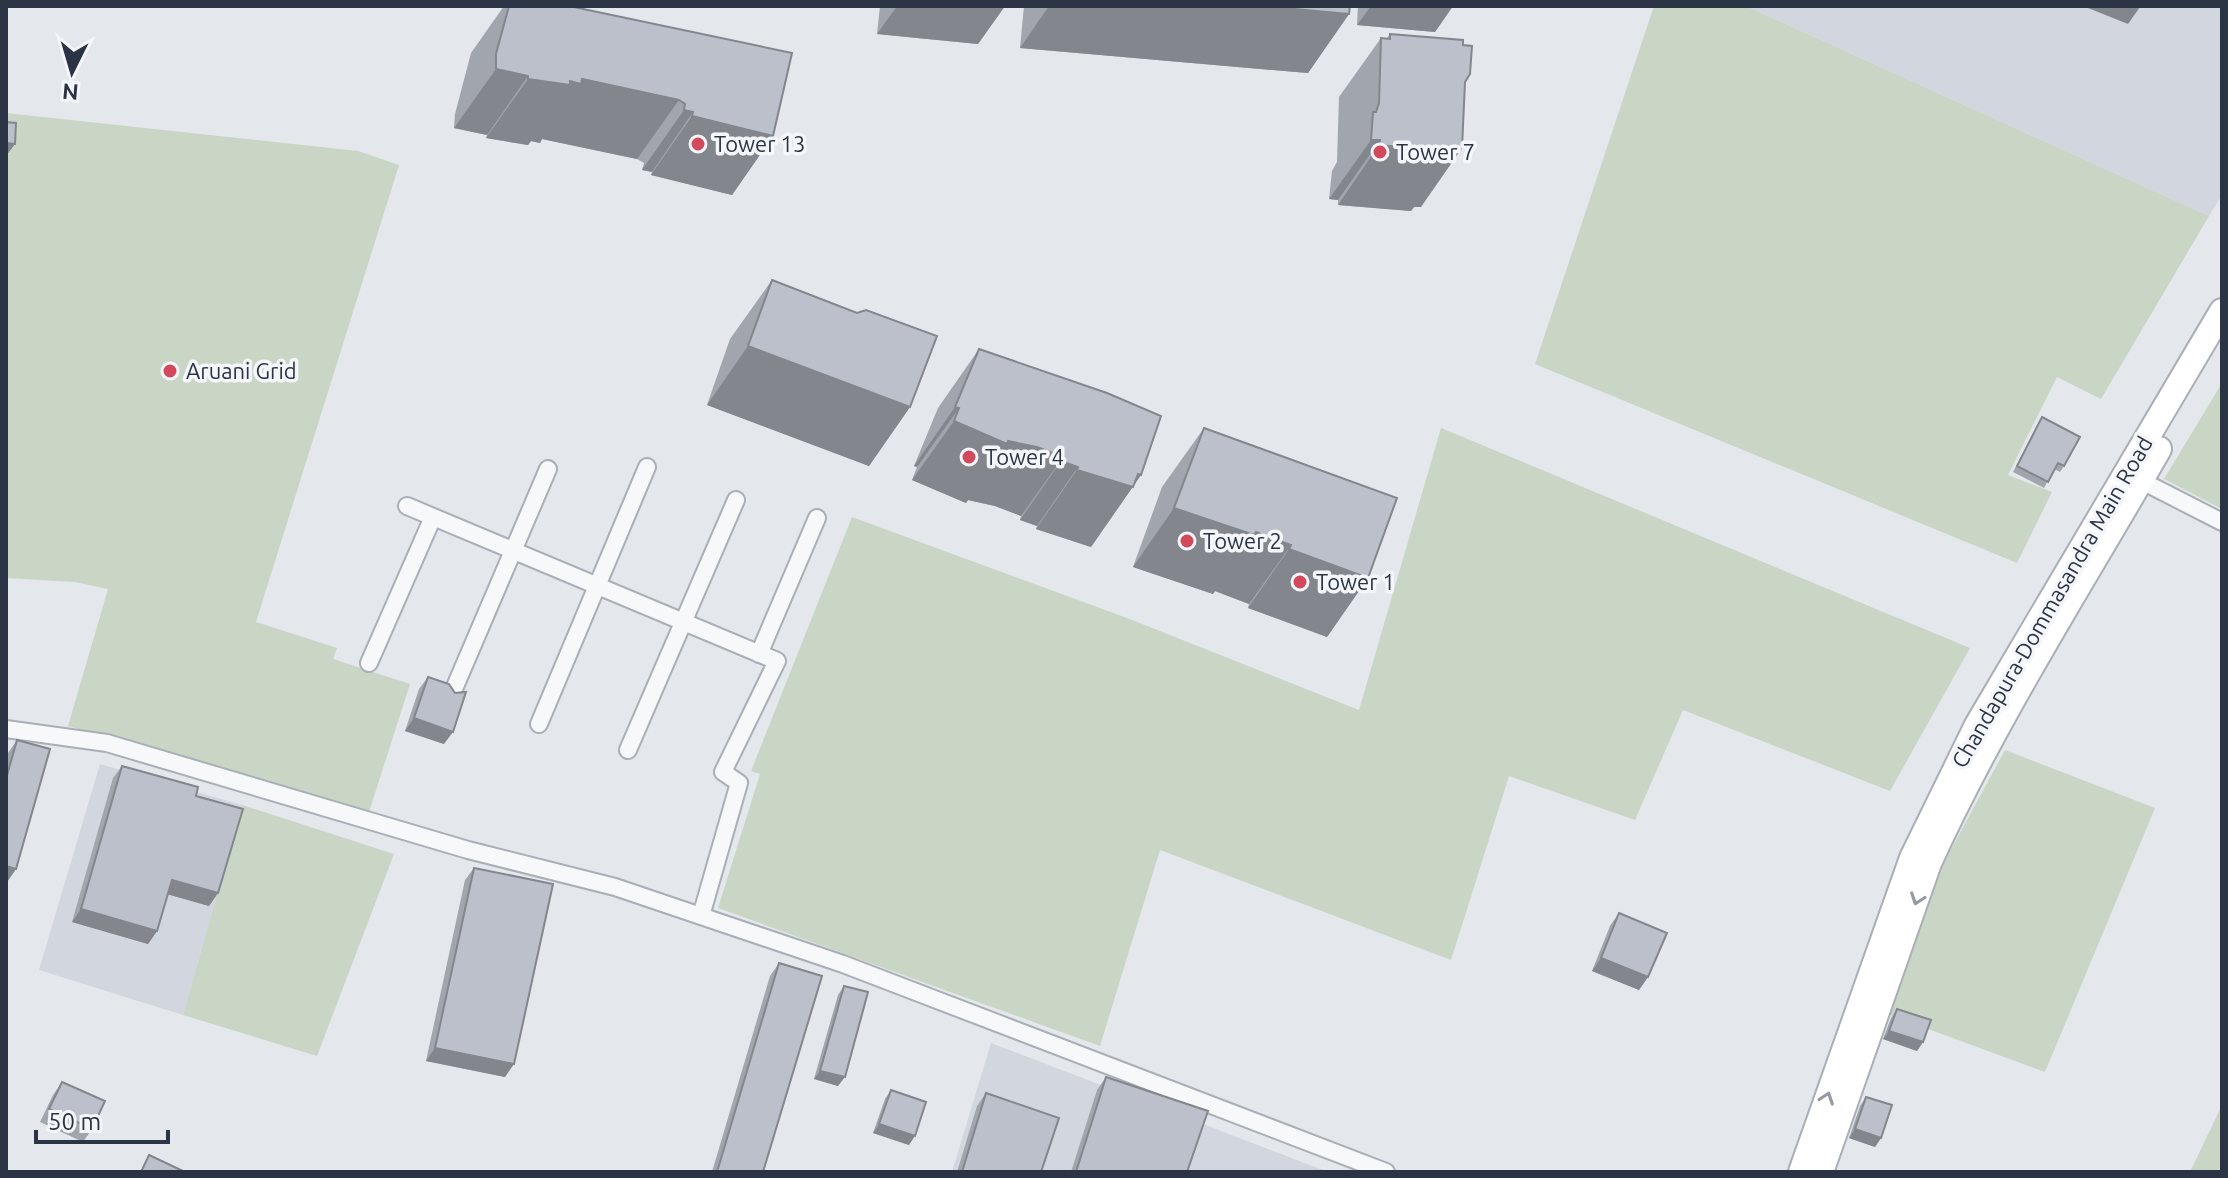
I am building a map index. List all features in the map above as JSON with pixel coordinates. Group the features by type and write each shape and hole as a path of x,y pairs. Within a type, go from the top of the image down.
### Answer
{"main road":[{"name":"Chandapura-Dommasandra Main Road","path":"1821,1172 1929,863 1945,827 2222,311"},
{"name":"Chandapura-Dommasandra Main Road","path":"1801,1172 1912,858 1977,725 2222,339"}],"street":[{"path":"539,724 647,467"},
{"path":"451,696 548,469"},
{"path":"2133,477 2222,522"},
{"path":"628,750 736,500"},
{"path":"407,506 777,661 723,772 739,783 701,916"},
{"path":"369,663 433,517"},
{"path":"759,654 817,518"},
{"path":"6,729 107,743 468,850 615,887 1014,1027 1386,1172"}],"shaded area":[{"path":"1746,6 2222,6 2222,195 2209,216"},
{"path":"100,764 242,805 183,1015 39,970"},
{"path":"991,1043 1328,1172 952,1172"}],"green space":[{"path":"1654,6 1746,6 2209,216 2101,399 2057,377 2008,475 2052,492 2017,563 1535,364"},
{"name":"Aruani Grid","path":"6,113 358,151 399,165 256,622 337,648 333,659 410,684 369,812 68,726 108,589 75,582 6,578"},
{"path":"2222,383 2222,509 2164,479"},
{"path":"1441,428 1970,648 1890,791 1683,710 1635,820 1509,776 1451,960 1160,850 1100,1046 718,908 760,774 751,771 852,517 1127,618 1359,710"},
{"path":"2005,750 2155,808 2045,1072 1885,1013 1941,868"},
{"path":"242,805 394,854 317,1056 183,1015"},
{"path":"2222,1105 2222,1172 2190,1172"}],"building":[{"path":"509,6 569,6 792,53 773,136 692,116 693,112 684,110 685,104 679,100 582,79 581,84 570,81 570,85 528,79 528,76 496,69 496,54"},
{"path":"1261,6 1350,6 1349,14"},
{"path":"1390,34 1463,40 1463,45 1472,46 1470,74 1465,82 1462,148 1453,147 1452,152 1379,145 1380,140 1371,140 1373,112 1376,112 1379,103 1381,38 1390,39"},
{"path":"6,122 16,123 15,144 6,143"},
{"path":"772,280 857,313 866,310 937,336 910,407 748,346"},
{"path":"979,349 1107,393 1161,416 1141,475 1138,474 1133,487 1077,470 1078,467 1061,461 1063,457 1037,447 1008,441 1007,444 954,421 959,408 955,407"},
{"path":"2042,417 2080,437 2064,466 2058,463 2048,482 2017,466"},
{"path":"1204,428 1397,498 1368,578 1289,549 1291,545 1256,532 1254,535 1174,508"},
{"path":"428,677 449,684 455,693 466,692 453,732 414,718"},
{"path":"17,740 50,749 16,869 6,866 6,779"},
{"path":"122,766 198,787 196,796 243,809 218,893 172,880 157,931 81,909"},
{"path":"474,868 553,884 514,1064 435,1048"},
{"path":"1619,913 1667,933 1648,977 1601,958"},
{"path":"779,963 822,976 763,1172 717,1172"},
{"path":"844,986 868,992 845,1077 820,1071"},
{"path":"1897,1009 1931,1020 1923,1042 1889,1031"},
{"path":"1106,1077 1208,1111 1187,1172 1076,1172"},
{"path":"62,1082 105,1101 92,1129 49,1109"},
{"path":"891,1090 926,1102 915,1136 879,1124"},
{"path":"986,1093 1059,1118 1041,1172 962,1172"},
{"path":"1866,1097 1892,1105 1881,1138 1855,1129"},
{"path":"149,1155 185,1172 141,1172"}],"place":[{"name":"Tower 13","path":"698,144"},
{"name":"Tower 7","path":"1380,152"},
{"name":"Aruani Grid","path":"170,371"},
{"name":"Tower 4","path":"969,457"},
{"name":"Tower 2","path":"1187,541"},
{"name":"Tower 1","path":"1300,582"}]}
